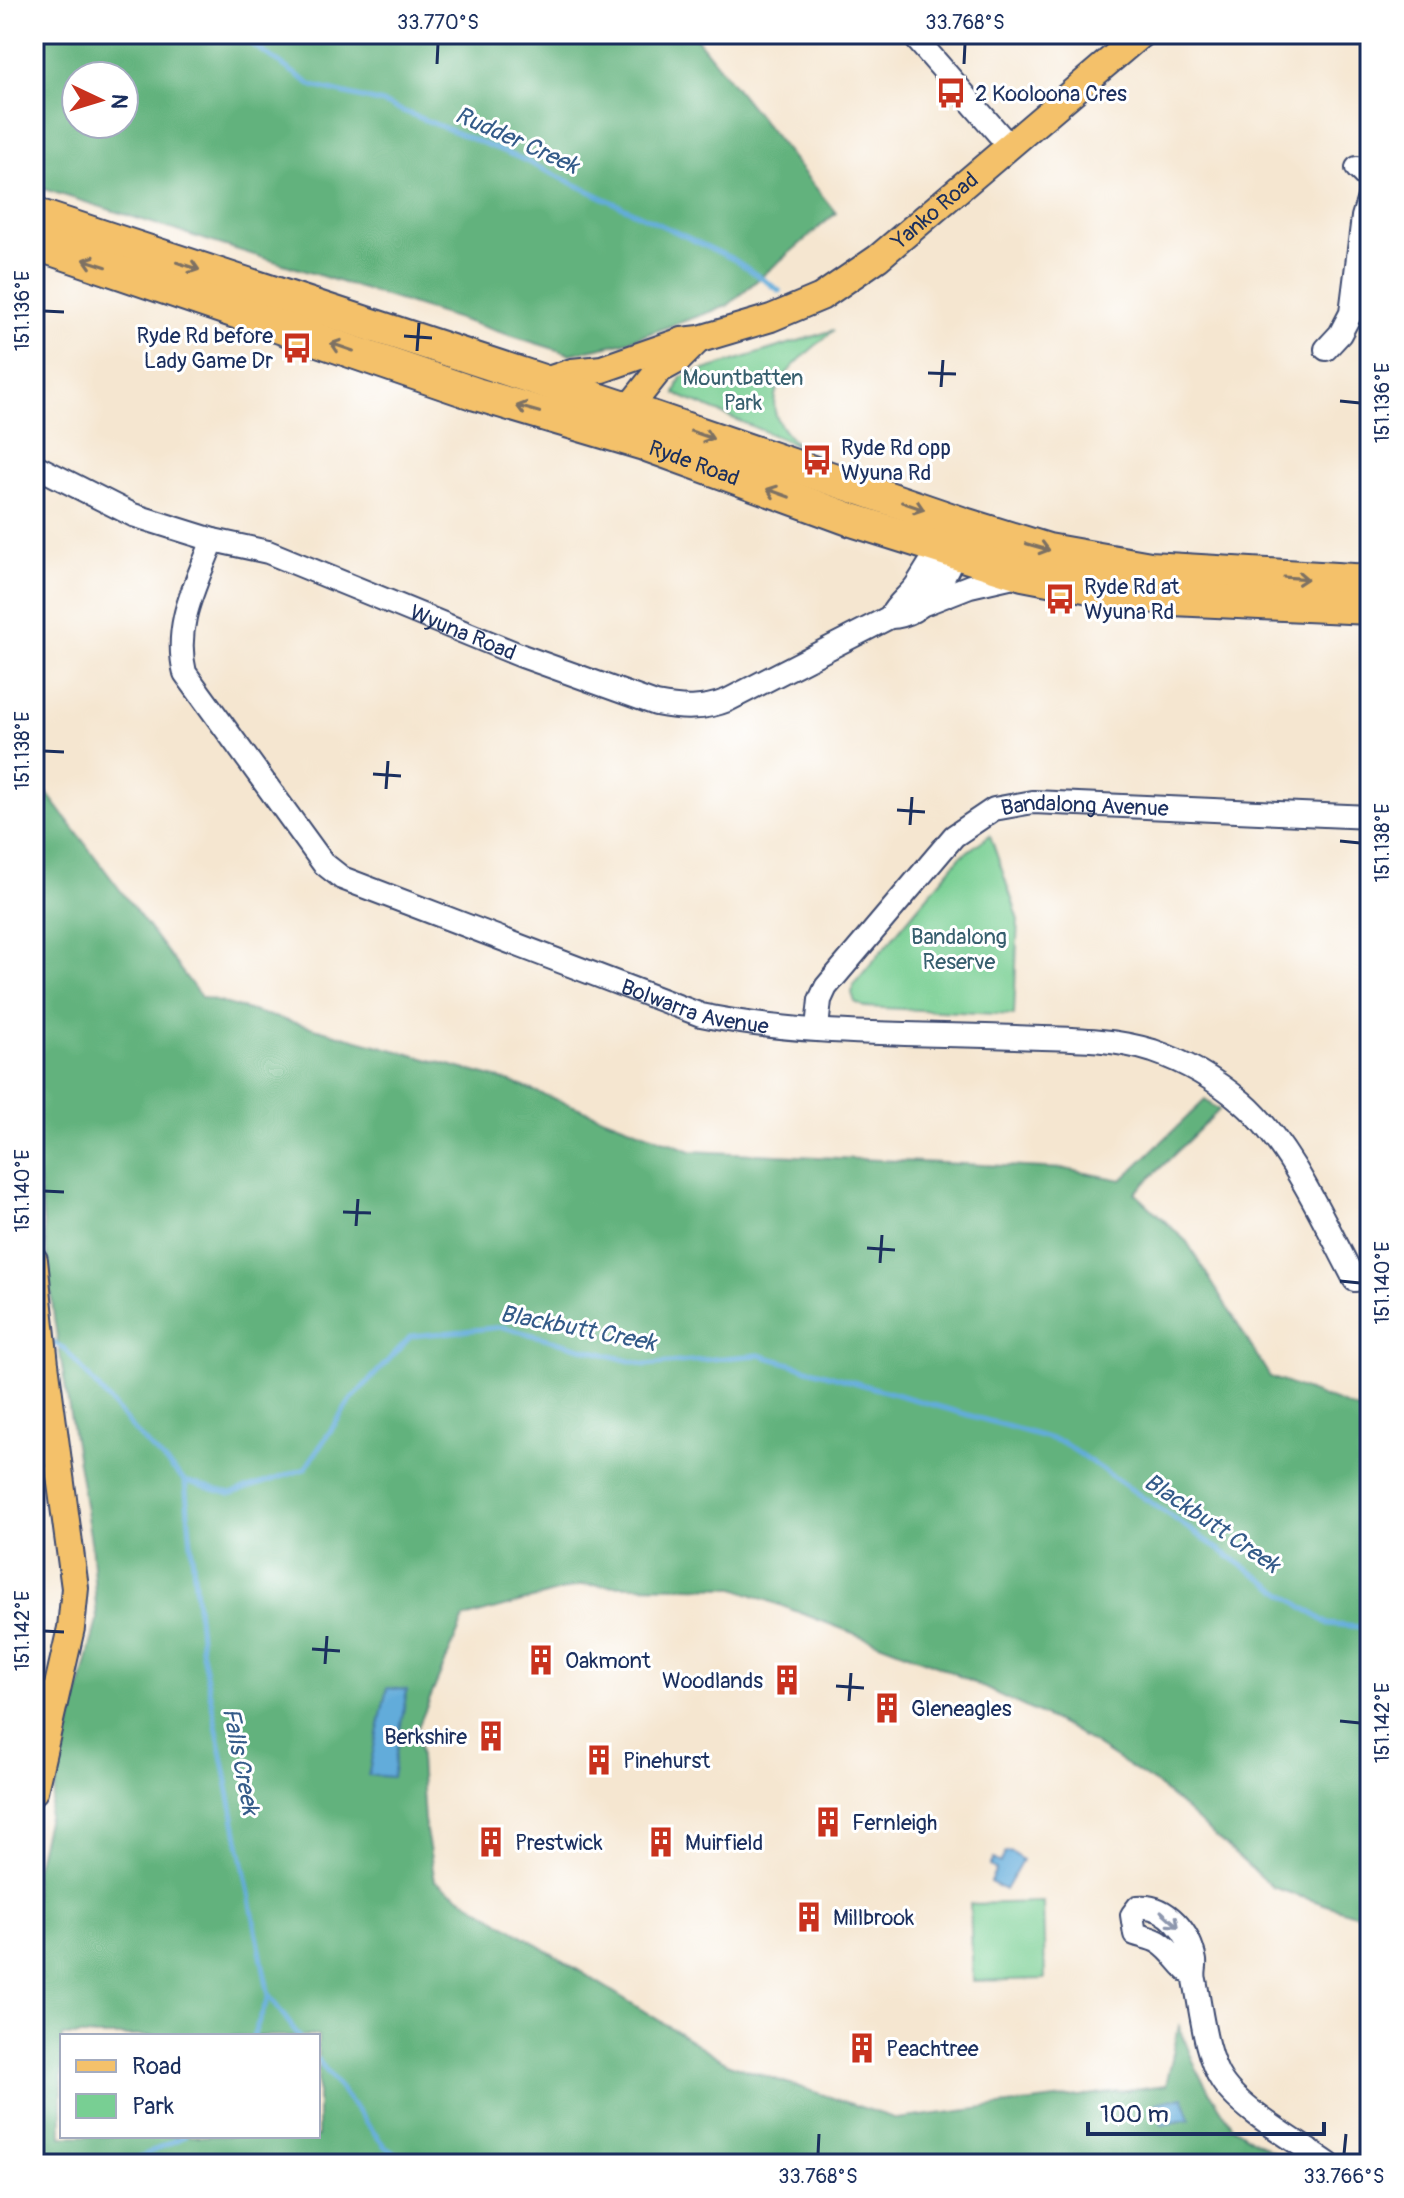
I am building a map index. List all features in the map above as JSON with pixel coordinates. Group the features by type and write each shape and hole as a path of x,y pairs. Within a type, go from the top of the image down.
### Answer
{"highway":[{"name":"Ryde Road","path":"34,214 542,382 852,520 952,542 1048,550 1150,568 1370,581"},
{"name":"Ryde Road","path":"34,243 476,394 615,415"},
{"name":"Ryde Road","path":"952,542 1023,574 1116,592 1172,599 1370,608"}],"main road":[{"name":"Yanko Road","path":"542,382 572,372 602,369 682,341 700,339 771,318 821,297 878,258 1141,34"},
{"name":"Yanko Road","path":"615,415 659,370 679,359 700,339"},
{"path":"615,415 629,381 657,349"},
{"path":"34,1260 75,1588 71,1628 34,1791"}],"street":[{"path":"912,34 1010,147"},
{"path":"1326,349 1340,334 1351,313 1363,217 1370,194"},
{"name":"Wyuna Road","path":"34,465 133,515 213,540 268,552 522,656 675,708 712,707 890,617 904,617 924,604 970,586 1023,574"},
{"name":"Bolwarra Avenue","path":"213,540 182,623 180,639 185,673 323,863 342,878 701,1015 735,1022 817,1028 1092,1041 1151,1051 1215,1081 1243,1103 1266,1128 1287,1156 1355,1280"},
{"path":"924,604 951,564 952,542"},
{"name":"Wyuna Road","path":"890,617 952,542"},
{"name":"Bandalong Avenue","path":"817,1028 820,1000 826,987 954,836 994,809 1033,802 1370,817"},
{"path":"1194,1976 1209,2046 1222,2081 1247,2106 1329,2164"}],"green space":[{"path":"34,34 693,34 836,213 727,306 622,343 570,354 34,186"},
{"name":"Mountbatten Park","path":"834,330 791,369 780,382 775,397 775,412 783,428 799,446 675,394 681,377"},
{"path":"34,776 201,997 511,1082 691,1151 1065,1169 1122,1180 1205,1100 1219,1110 1135,1193 1187,1242 1270,1377 1364,1412 1370,1408 1370,1919 1272,1887 1159,1786 1071,1729 934,1664 735,1588 582,1585 464,1618 418,1727 424,1820 435,1881 729,2064 897,2119 1166,2085 1179,2026 1198,2073 1232,2126 1291,2164 34,2164 34,1873 97,1620 91,1541 54,1318 34,1138"},
{"name":"Bandalong Reserve","path":"990,835 1018,917 1014,1015 864,1007 855,1002 852,993 854,984 960,857"},
{"path":"1043,1902 1045,1979 973,1981 970,1904"}],"water":[{"path":"387,1688 407,1690 392,1777 368,1775"},
{"path":"1006,1852 1022,1860 1005,1890 990,1882 996,1870 990,1866 994,1859 1000,1863"},
{"path":"1183,2097 1190,2119 1162,2125 1156,2103"}],"waterway":[{"name":"Rudder Creek","path":"237,34 313,86 383,103 517,157 735,260 780,291"},
{"name":"Blackbutt Creek","path":"53,1343 65,1349 140,1437 185,1481 230,1494 305,1469 351,1400 411,1336 503,1327 645,1365 759,1355 1062,1442 1328,1624 1370,1628"},
{"name":"Falls Creek","path":"185,1481 201,1648 269,1996 298,2034"},
{"path":"254,2034 269,1996"},
{"name":"Falls Creek","path":"320,2063 385,2147 412,2164"},
{"path":"125,2164 181,2138"}],"place":[{"name":"2 Kooloona Cres","path":"951,93"},
{"name":"Ryde Rd before Lady Game Dr","path":"297,348"},
{"name":"Ryde Rd opp Wyuna Rd","path":"817,460"},
{"name":"Ryde Rd at Wyuna Rd","path":"1060,599"},
{"name":"Oakmont","path":"541,1660"},
{"name":"Woodlands","path":"787,1680"},
{"name":"Gleneagles","path":"887,1708"},
{"name":"Berkshire","path":"491,1736"},
{"name":"Pinehurst","path":"599,1760"},
{"name":"Fernleigh","path":"828,1822"},
{"name":"Prestwick","path":"491,1842"},
{"name":"Muirfield","path":"661,1842"},
{"name":"Millbrook","path":"809,1917"},
{"name":"Peachtree","path":"862,2048"}]}
